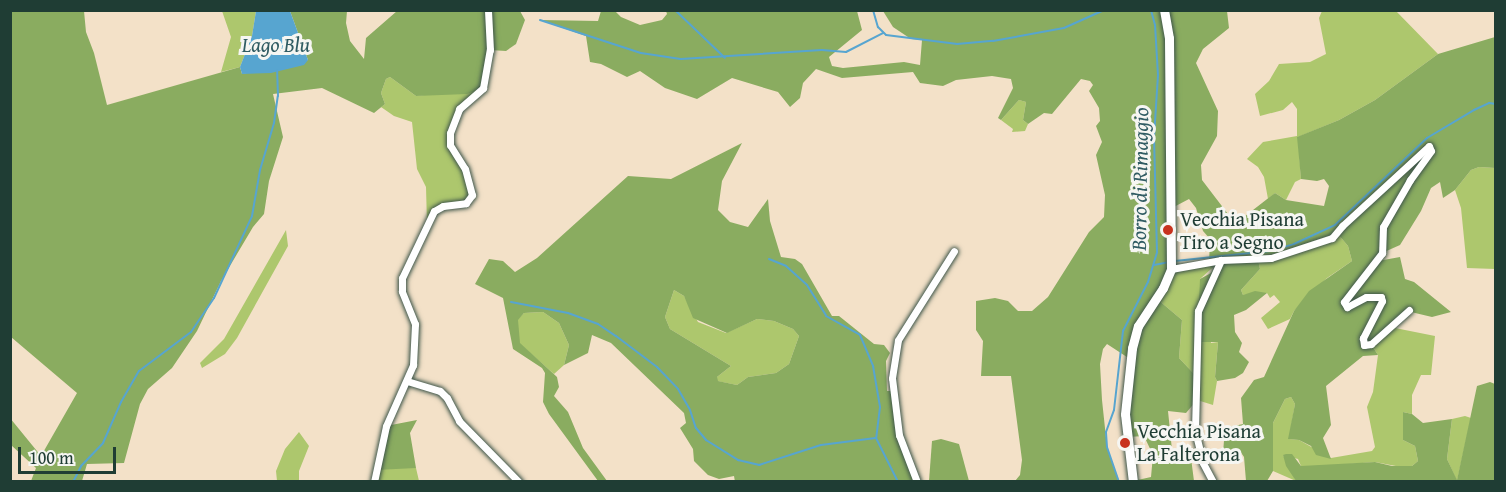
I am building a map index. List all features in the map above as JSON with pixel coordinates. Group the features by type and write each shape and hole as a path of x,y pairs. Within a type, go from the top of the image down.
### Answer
{"main road":[{"path":"1133,482 1125,409 1132,348 1138,326 1163,288 1170,269 1169,38 1164,10"}],"street":[{"path":"374,482 383,435 413,366 415,334 412,315 402,291 402,278 434,211 443,206 466,203 472,195 465,169 450,145 450,133 459,109 483,88 490,50 488,10"},
{"path":"1170,269 1221,260 1271,258 1332,238 1341,226 1430,146 1431,151 1410,180 1383,227 1382,253 1344,302 1347,307 1366,297 1381,297 1382,301 1363,338 1364,345 1371,344 1409,310"},
{"path":"917,482 898,435 892,378 898,340 954,251"},
{"path":"1213,482 1203,463 1195,431 1198,311 1221,260"},
{"path":"407,381 440,391 447,398 459,421 519,482"}],"green space":[{"path":"11,11 84,11 86,32 94,53 107,105 240,67 242,74 308,60 290,11 347,11 346,23 350,41 364,59 366,38 397,11 520,11 525,20 516,44 506,51 490,50 483,88 467,94 416,96 390,77 386,79 381,93 385,104 374,113 322,88 273,94 283,137 269,181 264,214 253,227 221,281 197,331 172,368 148,389 140,404 124,463 87,464 82,481 31,481 36,468 11,445 10,418 41,456 77,393 11,337"},
{"path":"222,11 256,11 252,36 240,67 221,72 231,37"},
{"path":"601,11 615,11 621,17 640,25 662,20 667,14 666,11 857,11 862,30 829,57 832,66 843,68 904,62 920,65 922,40 911,39 893,27 883,11 1227,11 1229,28 1203,49 1196,63 1218,111 1217,136 1201,165 1202,180 1231,218 1244,217 1275,193 1286,200 1324,206 1329,186 1324,179 1317,181 1301,179 1297,137 1339,120 1375,100 1438,54 1495,37 1495,168 1479,167 1471,170 1455,190 1443,198 1440,182 1431,188 1421,211 1400,245 1382,253 1378,261 1400,257 1405,279 1414,282 1451,312 1432,317 1411,312 1371,344 1378,355 1363,356 1326,386 1331,425 1323,438 1331,459 1316,455 1311,446 1299,440 1288,439 1295,404 1291,397 1285,399 1273,423 1273,471 1267,481 1246,481 1244,457 1240,451 1223,453 1225,428 1243,424 1241,398 1254,380 1264,377 1294,311 1309,291 1352,261 1348,246 1337,233 1258,260 1260,269 1241,290 1243,295 1255,291 1267,293 1246,310 1234,315 1235,332 1242,343 1239,352 1249,362 1243,373 1235,378 1217,381 1215,377 1218,342 1197,342 1200,279 1211,273 1220,261 1209,264 1210,239 1203,231 1196,208 1189,199 1170,209 1171,269 1156,298 1182,320 1179,358 1196,376 1197,400 1186,413 1168,411 1172,450 1191,458 1194,481 1133,481 1151,477 1153,455 1144,436 1128,437 1130,359 1107,344 1103,349 1100,364 1102,400 1107,447 1119,481 1015,481 1020,475 1022,460 1011,376 981,376 983,341 976,330 976,301 995,298 1008,301 1018,311 1032,311 1048,297 1089,232 1104,217 1105,195 1096,155 1102,142 1096,126 1100,121 1099,108 1089,91 1093,85 1090,81 1081,79 1052,114 1044,113 1028,124 1023,120 1026,102 1019,100 1001,120 998,118 1013,88 1011,79 992,76 956,80 943,86 920,83 913,72 842,78 816,69 803,83 800,98 790,107 778,92 732,78 697,99 665,88 640,71 627,77 601,64 590,62 586,36 540,20 598,21"},
{"path":"1322,11 1396,11 1438,54 1375,100 1339,120 1298,137 1301,179 1295,182 1286,200 1275,193 1268,199 1264,177 1258,167 1247,159 1263,142 1297,136 1297,109 1292,102 1283,110 1260,116 1255,94 1269,81 1279,64 1310,62 1326,54 1319,18"},
{"path":"390,77 416,96 483,88 459,109 450,145 465,169 470,199 434,211 427,224 426,187 417,169 412,122 394,116 381,107 385,104 381,93 386,79"},
{"path":"1019,100 1026,102 1023,120 1028,124 1025,131 1012,132 1013,129 1001,120"},
{"path":"742,143 722,181 718,210 730,222 748,227 768,199 770,221 781,257 795,259 802,264 832,316 839,316 874,344 884,345 890,353 886,361 887,391 892,391 900,445 919,481 735,482 734,476 719,479 708,475 694,461 693,449 680,428 686,423 684,413 611,343 592,335 588,353 564,365 569,345 559,323 543,312 524,313 518,320 520,343 557,377 559,387 554,396 568,412 583,448 607,481 598,481 549,414 543,402 545,373 542,368 513,349 503,298 475,284 489,259 503,261 515,272 537,258 628,176 671,179","holes":["674,290 684,296 693,318 727,333 757,319 774,321 793,329 799,336 789,364 776,373 748,377 737,385 718,381 717,377 731,366 670,329 665,317"]},
{"path":"1479,167 1495,168 1495,269 1467,268 1461,208 1455,190 1471,170"},
{"path":"286,230 288,246 237,338 225,354 202,368 200,363 224,339"},
{"path":"1337,233 1348,246 1352,261 1327,278 1294,311 1290,319 1268,329 1261,318 1280,302 1274,295 1270,298 1267,293 1243,295 1241,290 1260,269 1258,260"},
{"path":"1221,260 1200,279 1211,343 1218,342 1215,377 1217,381 1213,405 1197,400 1196,376 1179,358 1182,320 1156,298 1171,269"},
{"path":"674,290 684,296 698,322 726,333 757,319 774,321 793,329 799,336 789,364 776,373 748,377 737,385 717,381 717,377 731,366 670,329 665,317"},
{"path":"543,312 559,323 569,345 564,365 554,374 520,344 517,337 518,319 524,313"},
{"path":"1390,327 1435,336 1431,375 1421,375 1412,395 1412,414 1403,412 1403,440 1415,446 1418,461 1412,466 1401,467 1375,462 1311,467 1301,466 1298,459 1283,455 1296,481 1273,471 1273,423 1285,399 1291,397 1295,404 1289,439 1299,440 1331,458 1372,451 1375,447 1367,407 1373,392 1378,355 1371,344"},
{"path":"1490,382 1495,384 1495,481 1296,481 1286,466 1283,455 1292,454 1301,466 1375,462 1392,466 1412,466 1418,461 1415,446 1403,440 1403,412 1412,414 1423,423 1452,419 1447,459 1457,480 1477,386"},
{"path":"1465,416 1471,418 1457,481 1447,459 1452,419"},
{"path":"417,420 410,433 416,468 376,470 386,426"},
{"path":"299,432 309,446 299,471 299,481 277,481 276,471 285,449"},
{"path":"941,439 959,444 969,481 929,481 932,441"},
{"path":"392,467 416,468 419,481 374,482 376,470"}],"water":[{"name":"Lago Blu","path":"256,11 290,11 308,60 304,65 271,73 242,74 240,67 252,36"}],"waterway":[{"path":"675,10 725,58"},
{"path":"873,10 878,27 886,35 957,44 993,41 1064,28 1104,10"},
{"name":"Borro di Rimaggio","path":"1119,482 1107,447 1106,432 1114,410 1123,331 1148,282 1157,252 1154,137 1158,75 1155,25 1151,10"},
{"path":"540,20 641,53 681,59 822,50 846,52 883,33"},
{"path":"73,482 81,466 103,443 121,402 139,371 191,332 214,298 252,216 260,170 274,123 278,96 277,70"},
{"path":"1175,261 1270,251 1294,244 1335,225 1427,138 1474,110 1489,103 1496,104"},
{"path":"769,259 786,266 807,285 826,316 860,335 873,366 880,407 876,438"},
{"path":"1154,265 1169,262"},
{"path":"511,302 568,313 598,324 616,336 657,367 678,389 690,410 696,428 706,440 738,460 759,465 821,445 876,438"},
{"path":"876,438 898,482"}],"place":[{"name":"Vecchia Pisana Tiro a Segno","path":"1168,230"},
{"name":"Vecchia Pisana La Falterona","path":"1125,443"}]}
